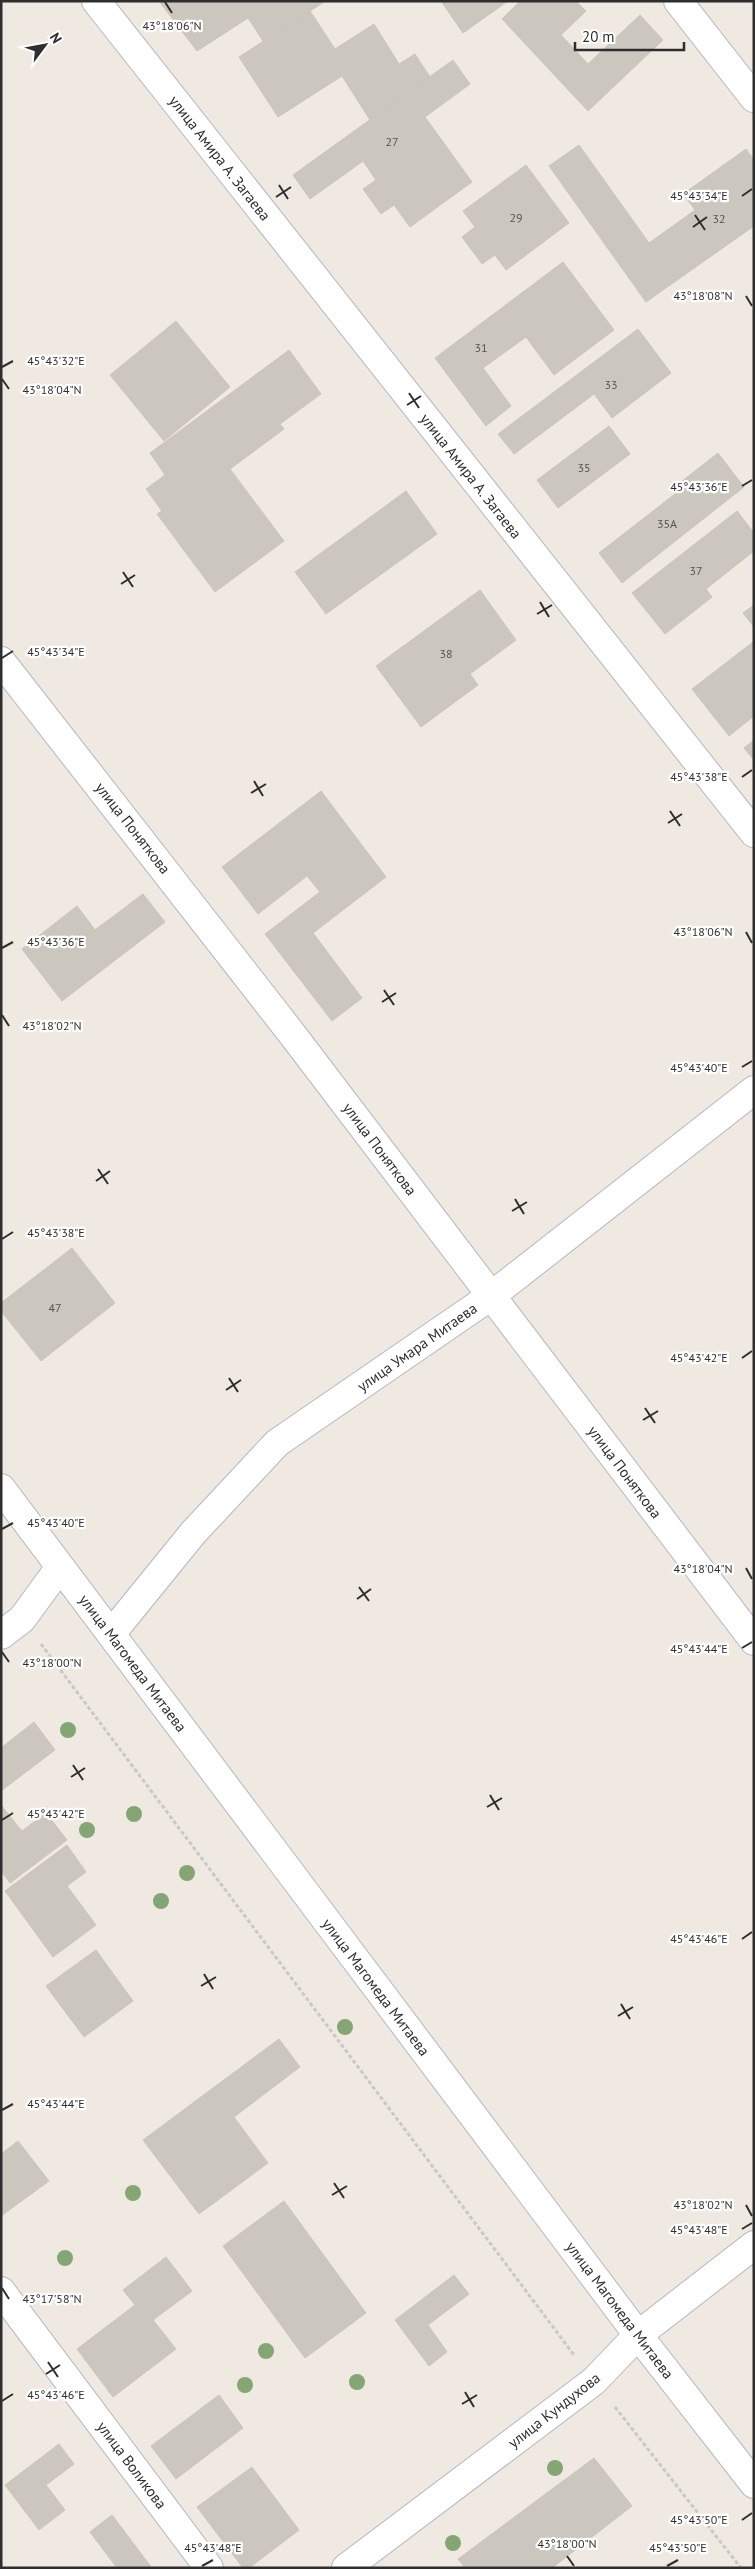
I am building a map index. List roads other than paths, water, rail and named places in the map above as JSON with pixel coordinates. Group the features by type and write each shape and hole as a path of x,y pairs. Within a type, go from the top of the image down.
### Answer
{"street":[{"name":"улица Амира А. Загаева","path":"96,1 754,833"},
{"path":"678,1 754,98"},
{"name":"улица Поняткова","path":"1,661 292,1034 754,1641"},
{"name":"улица Умара Митаева","path":"111,1634 193,1533 277,1443 491,1296 754,1090"},
{"name":"улица Магомеда Митаева","path":"1,1488 638,2335 754,2484"},
{"path":"12,1627 60,1567"},
{"name":"улица Кундухова","path":"346,2568 594,2381 638,2335 754,2245"},
{"name":"улица Воликова","path":"1,2291 209,2568"}]}
